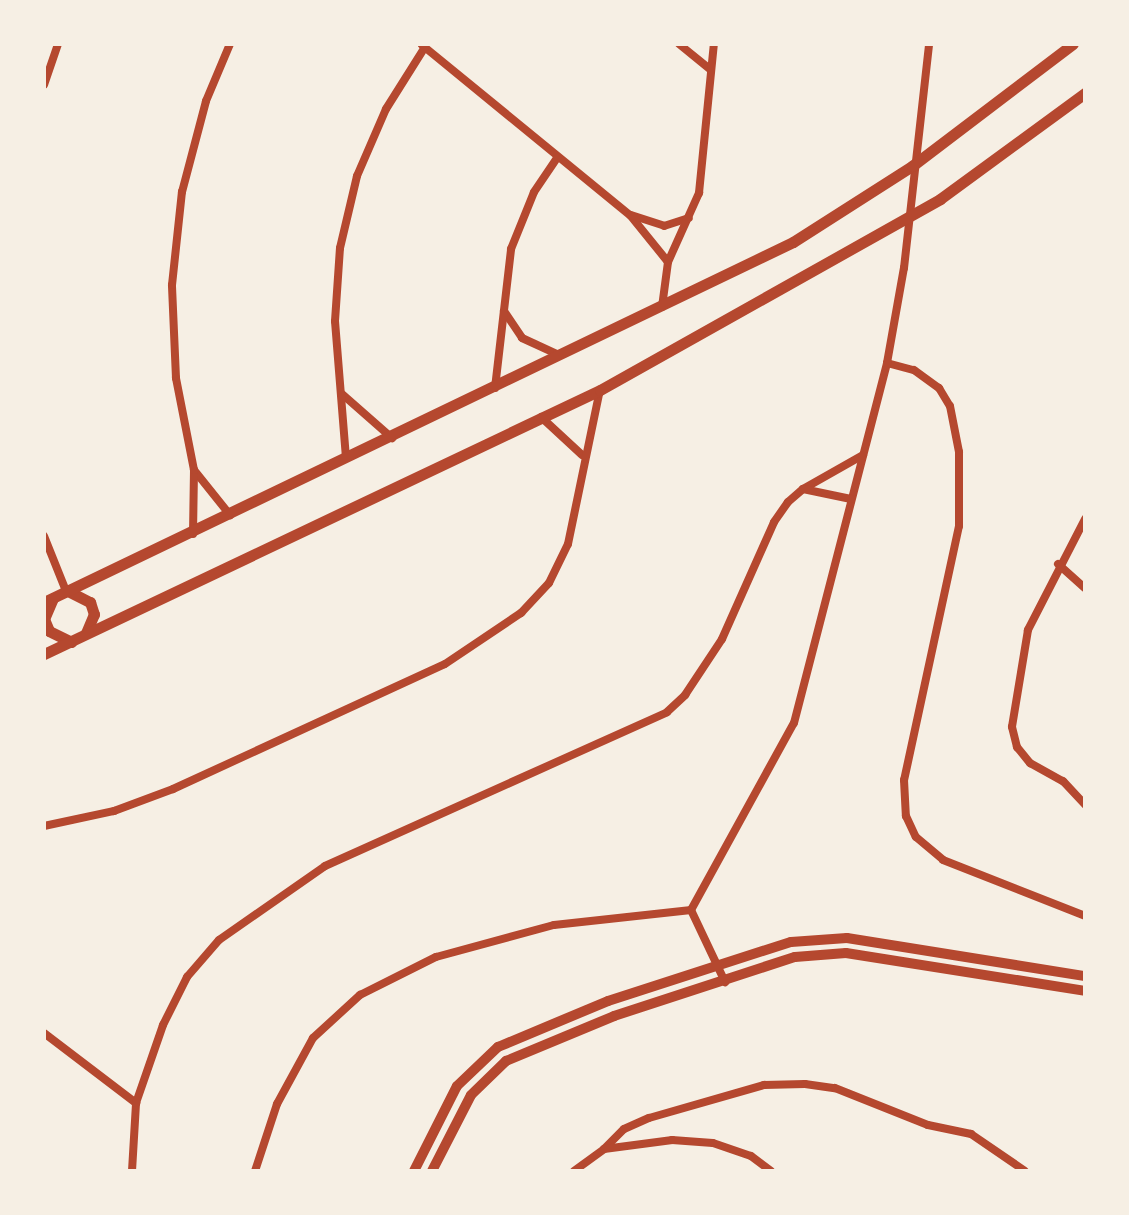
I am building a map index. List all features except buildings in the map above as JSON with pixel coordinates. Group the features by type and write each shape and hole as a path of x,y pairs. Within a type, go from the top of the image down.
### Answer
{"main road":[{"path":"78,639 49,631 44,619 49,600 193,535 793,242 912,166 1073,44"},
{"path":"44,654 600,390 737,312 807,278 940,199 1085,93"},
{"path":"66,591 90,602 94,614 78,639"}],"street":[{"path":"44,85 58,44"},
{"path":"193,535 194,470 176,378 172,285 182,192 206,101 230,44"},
{"path":"679,44 711,70"},
{"path":"662,308 668,262 692,216 714,44"},
{"path":"691,910 794,723 887,363 904,268 929,44"},
{"path":"346,459 335,321 347,219 357,176 386,109 423,45 630,215 668,262"},
{"path":"495,389 517,229 557,158"},
{"path":"630,215 664,226 692,216"},
{"path":"504,310 531,345 563,356"},
{"path":"887,363 914,370 939,388 954,418 959,452 959,526 904,780 906,816 916,837 943,860 1085,916"},
{"path":"44,826 114,811 173,789 486,640 521,613 549,583 568,544 581,499 582,455 600,390"},
{"path":"341,394 392,438"},
{"path":"541,417 582,455"},
{"path":"132,1171 136,1103 163,1025 187,977 210,948 264,904 363,847 655,719 677,704 722,639 774,522 803,489 863,455"},
{"path":"194,470 231,516"},
{"path":"803,489 851,499"},
{"path":"1085,519 1058,564 1028,630 1012,727 1017,747 1030,763 1063,781 1085,805"},
{"path":"44,536 66,591"},
{"path":"1058,564 1085,588"},
{"path":"691,910 725,982"},
{"path":"255,1171 277,1104 313,1038 375,985 436,957 521,932 691,910"},
{"path":"414,1171 457,1086 498,1047 608,1001 791,942 832,937 1085,976"},
{"path":"432,1171 471,1095 506,1061 614,1016 795,957 832,953 1085,991"},
{"path":"44,1033 136,1103"},
{"path":"574,1171 604,1149 624,1129 649,1118 764,1085 805,1084 835,1088 915,1120 971,1134 1025,1171"},
{"path":"604,1149 672,1140 713,1143 751,1156 771,1171"}]}
